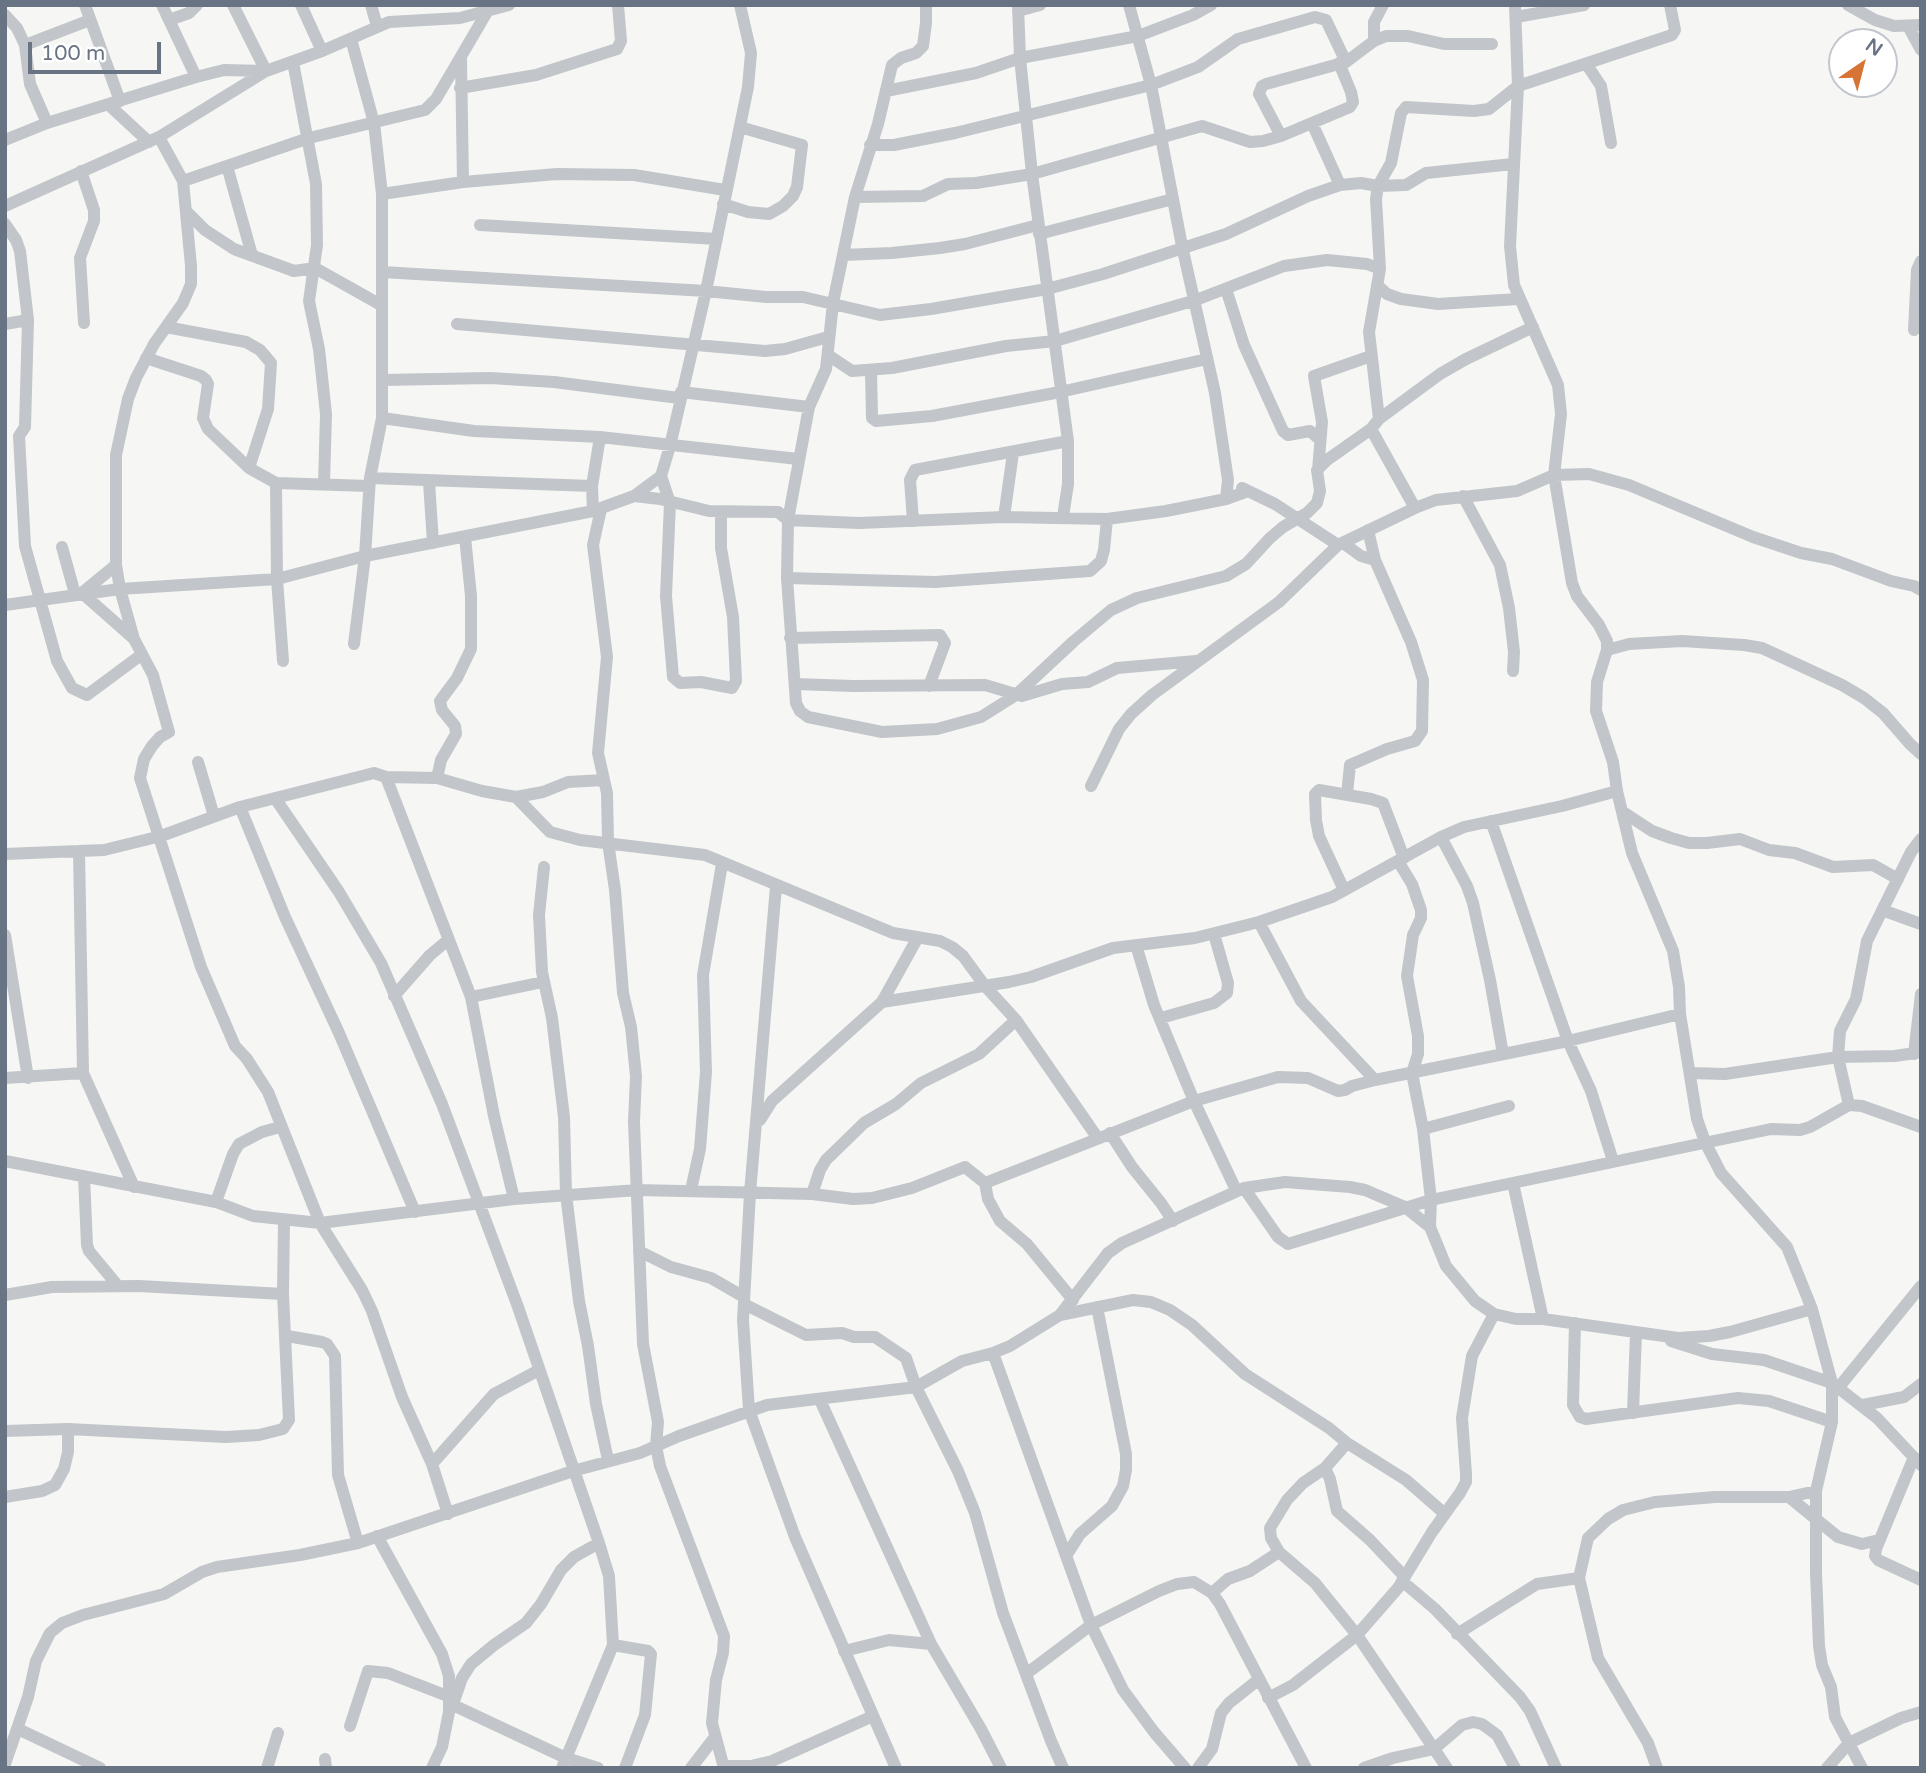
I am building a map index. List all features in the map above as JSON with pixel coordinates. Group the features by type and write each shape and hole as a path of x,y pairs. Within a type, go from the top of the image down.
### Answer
{"street":[{"path":"85,5 115,103 154,140 183,181 187,211 191,284 183,303 146,358 128,399 116,454 116,565 120,589 134,639 153,675 169,732 152,746 141,768 140,778 161,836 201,967 235,1046 247,1059 268,1092 320,1223 372,1311 402,1397 432,1464 448,1514"},
{"path":"162,5 196,77"},
{"path":"169,20 189,13 197,5"},
{"path":"233,5 266,71"},
{"path":"301,5 322,51"},
{"path":"371,5 377,26"},
{"path":"5,206 154,140 266,71 322,51 377,26 459,12 487,12 509,5"},
{"path":"460,89 536,75 617,49 621,41 618,5"},
{"path":"721,513 721,548 733,617 736,681 732,688 701,682 680,683 673,677 666,596 670,503 661,476 706,291 748,87 751,53 740,5"},
{"path":"926,5 923,46 916,53 901,58 892,65 855,197 833,303 828,355 821,384 809,407 788,520 787,578 796,703 808,717 882,732 937,729 981,717 1016,695 1111,610 1137,598 1226,576 1246,564 1283,527 1298,520 1317,503 1320,491 1317,470 1322,422 1314,376 1371,356"},
{"path":"1040,5 1018,8 1020,58 1039,230 1068,441 1068,484 1063,517"},
{"path":"1129,5 1151,85 1182,246 1215,393 1228,480 1226,499"},
{"path":"886,91 975,73 1020,58 1138,36 1193,15 1211,5"},
{"path":"1374,41 1374,22 1383,5"},
{"path":"1584,5 1516,11 1518,86 1511,266 1518,299 1553,370 1560,399 1561,414 1554,475 1572,583 1583,607 1604,633 1607,650 1597,682 1596,711 1614,762 1617,791 1632,853 1673,951 1697,1119 1721,1173 1787,1247 1812,1309 1836,1385 1832,1422 1816,1491 1819,1646 1822,1665 1831,1687 1835,1717 1862,1768"},
{"path":"1415,508 1375,424 1371,356 1370,317 1380,269 1378,186 1391,163 1401,114 1406,107 1474,111 1489,108 1518,86 1587,65 1672,34 1675,30 1670,5"},
{"path":"1848,5 1875,20 1894,26 1915,26 1921,50"},
{"path":"183,181 309,138 419,113 430,107 487,12"},
{"path":"5,15 18,29 25,46 30,84 47,124"},
{"path":"855,197 923,196 948,184 976,183 1032,174 1202,126 1250,142 1281,136 1347,109 1353,102 1326,20 1315,17 1238,40 1198,67 1151,85 917,141 870,145"},
{"path":"25,46 90,20"},
{"path":"1281,136 1259,94 1262,86 1342,62 1386,36 1398,35 1444,44 1492,44"},
{"path":"351,39 374,123 382,194 382,418 369,482 365,556 354,644"},
{"path":"461,58 463,182"},
{"path":"293,62 309,138 317,199 315,268 309,301 319,349 326,414 324,484"},
{"path":"1587,65 1601,86 1611,143"},
{"path":"5,140 196,77 224,71 266,71"},
{"path":"1312,123 1340,186"},
{"path":"723,204 748,212 769,214 783,206 793,196 797,187 803,145 740,127"},
{"path":"382,272 766,297 803,297 880,314 931,309 1047,289 1103,274 1182,246 1226,234 1308,196 1340,186 1361,183 1406,186 1426,173 1513,164"},
{"path":"227,166 251,256"},
{"path":"81,171 94,210 94,221 80,258 84,323"},
{"path":"382,194 463,182 556,174 634,175 725,190"},
{"path":"843,255 940,248 1039,230 1173,199"},
{"path":"187,211 215,237 234,249 294,271 315,268 381,305"},
{"path":"5,224 20,251 28,320 25,427 12,437 25,547 57,661 66,679 78,693 86,695 142,656"},
{"path":"480,225 717,239"},
{"path":"828,355 852,371 871,371 1006,346 1055,341 1196,300 1284,266 1309,261 1345,261 1380,269"},
{"path":"1914,330 1917,270 1921,261"},
{"path":"1377,285 1387,294 1401,299 1438,304 1518,299"},
{"path":"1226,289 1244,345 1283,431 1288,435 1310,431 1320,439"},
{"path":"5,324 28,320"},
{"path":"457,324 765,351 785,349 828,337"},
{"path":"166,327 253,344 268,357 272,373 268,409 249,468"},
{"path":"1317,470 1417,389 1466,359 1533,327"},
{"path":"146,358 206,380 208,384 203,418 208,429 249,468 276,483 536,483 592,486"},
{"path":"871,371 872,418 876,421 932,416 1060,392 1207,359"},
{"path":"382,380 489,378 541,381 809,407"},
{"path":"382,418 474,430 600,437 799,459"},
{"path":"600,437 592,486 597,510 593,545 607,657 598,753 607,793 608,842 615,890 623,993 631,1027 636,1076 634,1122 643,1344 658,1422 656,1446 660,1466 724,1636 712,1723 724,1767 751,1766 772,1761 873,1716"},
{"path":"912,521 910,480 915,470 1068,441"},
{"path":"1004,517 1013,453"},
{"path":"1091,786 1119,729 1152,695 1279,602 1340,544 1436,500 1517,491 1554,475 1589,474 1629,485 1754,537 1921,590"},
{"path":"5,605 78,593 277,579 365,556 597,510 634,496 661,476"},
{"path":"1228,480 1275,504 1361,556 1375,560"},
{"path":"429,482 433,543"},
{"path":"276,483 277,579 283,661"},
{"path":"634,496 721,513 778,512 788,520 859,523 1004,517 1107,519 1166,511 1226,499 1248,491"},
{"path":"1463,496 1500,565 1510,619 1513,671"},
{"path":"787,578 935,583 1090,570 1101,561 1107,519"},
{"path":"1347,794 1350,765 1387,749 1415,741 1422,731 1423,680 1411,642 1375,560 1368,530"},
{"path":"437,778 441,760 456,734 455,726 440,706 440,701 457,678 471,649 471,596 464,537"},
{"path":"62,548 78,593 134,639"},
{"path":"78,593 116,565"},
{"path":"790,638 940,635 945,643 929,686"},
{"path":"1607,650 1629,644 1682,641 1762,648 1864,698 1883,713 1921,754"},
{"path":"795,684 985,685 1003,688 1016,695 1028,695 1062,684 1088,682 1116,668 1198,660"},
{"path":"198,762 214,816"},
{"path":"5,854 104,850 161,836 240,807 374,773 386,777 437,778 516,797 543,792 568,782 604,780"},
{"path":"386,777 471,998 494,1116 514,1199"},
{"path":"1344,890 1319,836 1315,794 1319,789 1371,799 1385,805 1401,859 1421,910 1421,918 1413,935 1407,976 1418,1036 1418,1054 1412,1073 1423,1129 1431,1200 1430,1227 1441,1258 1475,1301 1494,1314 1516,1319 1544,1319 1657,1336 1709,1336 1812,1309"},
{"path":"882,1002 1031,977 1104,951 1195,938 1259,922 1316,903 1464,827 1617,791"},
{"path":"516,797 550,832 580,840 691,853 713,859 893,933 952,947 1016,1020 1103,1135 1132,1167 1173,1221"},
{"path":"275,798 339,892 381,963 442,1104 518,1307 599,1543 608,1576 613,1645 564,1763"},
{"path":"240,807 285,917 339,1033 415,1212"},
{"path":"1623,812 1651,831 1671,838 1698,843 1740,839 1769,850 1795,853 1833,867 1873,866 1898,879"},
{"path":"1491,821 1568,1041 1591,1091 1613,1161"},
{"path":"1441,837 1473,903 1503,1054"},
{"path":"1849,1105 1838,1056 1840,1031 1856,999 1867,941 1911,852 1921,839"},
{"path":"79,851 83,1073 134,1187"},
{"path":"691,1190 700,1149 706,1072 703,975 722,864"},
{"path":"544,867 539,915 543,982 552,1018 564,1117 566,1194 579,1301 608,1460"},
{"path":"776,886 750,1193 744,1301 744,1367 749,1410 795,1537 896,1768"},
{"path":"1882,910 1921,924"},
{"path":"1259,922 1301,1001 1375,1080"},
{"path":"893,933 907,956"},
{"path":"1161,1018 1214,1003 1227,993 1228,983 1214,933"},
{"path":"5,935 28,1078"},
{"path":"757,1126 772,1101 882,1002 918,937"},
{"path":"394,996 430,954 448,940"},
{"path":"1136,945 1150,995 1194,1101 1240,1189 1278,1237 1288,1244 1431,1200 1771,1129 1800,1130 1849,1105 1862,1106 1921,1127"},
{"path":"471,998 543,982"},
{"path":"1690,1073 1725,1074 1838,1056 1895,1056 1917,1053 1921,994"},
{"path":"985,1183 1194,1101 1278,1077 1308,1078 1338,1091 1375,1080 1568,1041 1680,1014"},
{"path":"812,1194 826,1160 864,1123 896,1104 921,1083 979,1054 1016,1020"},
{"path":"1418,1054 1432,1069"},
{"path":"5,1079 83,1073"},
{"path":"1423,1129 1509,1106"},
{"path":"216,1202 239,1144 262,1132 280,1127"},
{"path":"5,1161 216,1202 253,1216 320,1223 478,1202 638,1190 872,1198 912,1188 965,1167 985,1183 988,1199 1000,1221 1027,1244 1073,1300"},
{"path":"84,1177 86,1245 118,1286"},
{"path":"1060,1315 1108,1253 1122,1243 1240,1189 1285,1182 1365,1190 1405,1207 1430,1227"},
{"path":"1513,1183 1544,1319"},
{"path":"5,1431 68,1429 226,1437 259,1435 283,1429 289,1420 283,1294 284,1221"},
{"path":"639,1251 671,1267 711,1278 744,1301 806,1335 842,1333 877,1338 906,1358 916,1387 958,1471 975,1513 1003,1613 1063,1768"},
{"path":"5,1295 52,1287 118,1286 283,1294"},
{"path":"1836,1385 1921,1286"},
{"path":"5,1765 18,1729 36,1661 50,1633 62,1623 164,1594 202,1572 217,1567 358,1543 573,1471 640,1453 749,1410 792,1400 820,1400 916,1387 962,1361 993,1353 1060,1315 1133,1300 1151,1302 1170,1310 1192,1325 1245,1374 1406,1480 1445,1514"},
{"path":"1066,1556 1080,1535 1112,1507 1122,1486 1125,1470 1126,1454 1097,1307"},
{"path":"1268,1698 1293,1685 1357,1635 1393,1595 1466,1482 1462,1418 1472,1356 1494,1314"},
{"path":"1575,1323 1573,1405 1580,1417 1587,1419 1753,1398 1832,1422"},
{"path":"1633,1413 1636,1333"},
{"path":"287,1336 322,1342 335,1356 338,1475 358,1543"},
{"path":"1657,1336 1712,1354 1764,1360 1836,1385 1863,1405 1918,1461 1879,1540 1875,1556 1878,1560 1921,1580"},
{"path":"993,1353 1091,1625 1123,1690 1185,1768"},
{"path":"432,1464 494,1394 539,1370"},
{"path":"1863,1405 1903,1397 1921,1384"},
{"path":"820,1400 931,1644 1001,1768"},
{"path":"658,1422 679,1436"},
{"path":"5,1497 42,1491 55,1485 64,1469 68,1452 68,1429"},
{"path":"1347,1443 1325,1468 1303,1483 1278,1513 1270,1528 1270,1538 1279,1552 1315,1583 1357,1635 1447,1768"},
{"path":"640,1453 660,1466"},
{"path":"1325,1468 1331,1479 1337,1511 1370,1541 1520,1697 1536,1723 1556,1768"},
{"path":"1655,1767 1647,1743 1598,1658 1579,1578 1588,1538 1608,1519 1623,1510 1654,1502 1751,1496 1789,1497 1816,1491"},
{"path":"1789,1497 1838,1537 1862,1544 1879,1540"},
{"path":"377,1536 442,1654 449,1676 451,1705"},
{"path":"432,1768 442,1748 451,1705 471,1664 526,1623 541,1605 561,1570 574,1557 599,1543"},
{"path":"1212,1593 1228,1579 1250,1571 1279,1552"},
{"path":"1457,1634 1536,1584 1579,1578"},
{"path":"1026,1674 1091,1625 1159,1591 1177,1584 1194,1582 1212,1593 1220,1604 1306,1768"},
{"path":"844,1651 889,1640 931,1644"},
{"path":"613,1645 648,1651 652,1661 645,1715 625,1768"},
{"path":"350,1726 368,1671 388,1673 564,1763 598,1768"},
{"path":"1198,1768 1212,1749 1221,1713 1258,1680"},
{"path":"1827,1768 1849,1743 1901,1718 1921,1712"},
{"path":"1364,1768 1434,1749 1462,1725 1473,1722 1482,1724 1497,1735 1515,1768"},
{"path":"18,1729 100,1768"},
{"path":"267,1768 278,1733"},
{"path":"691,1768 715,1737"}]}
